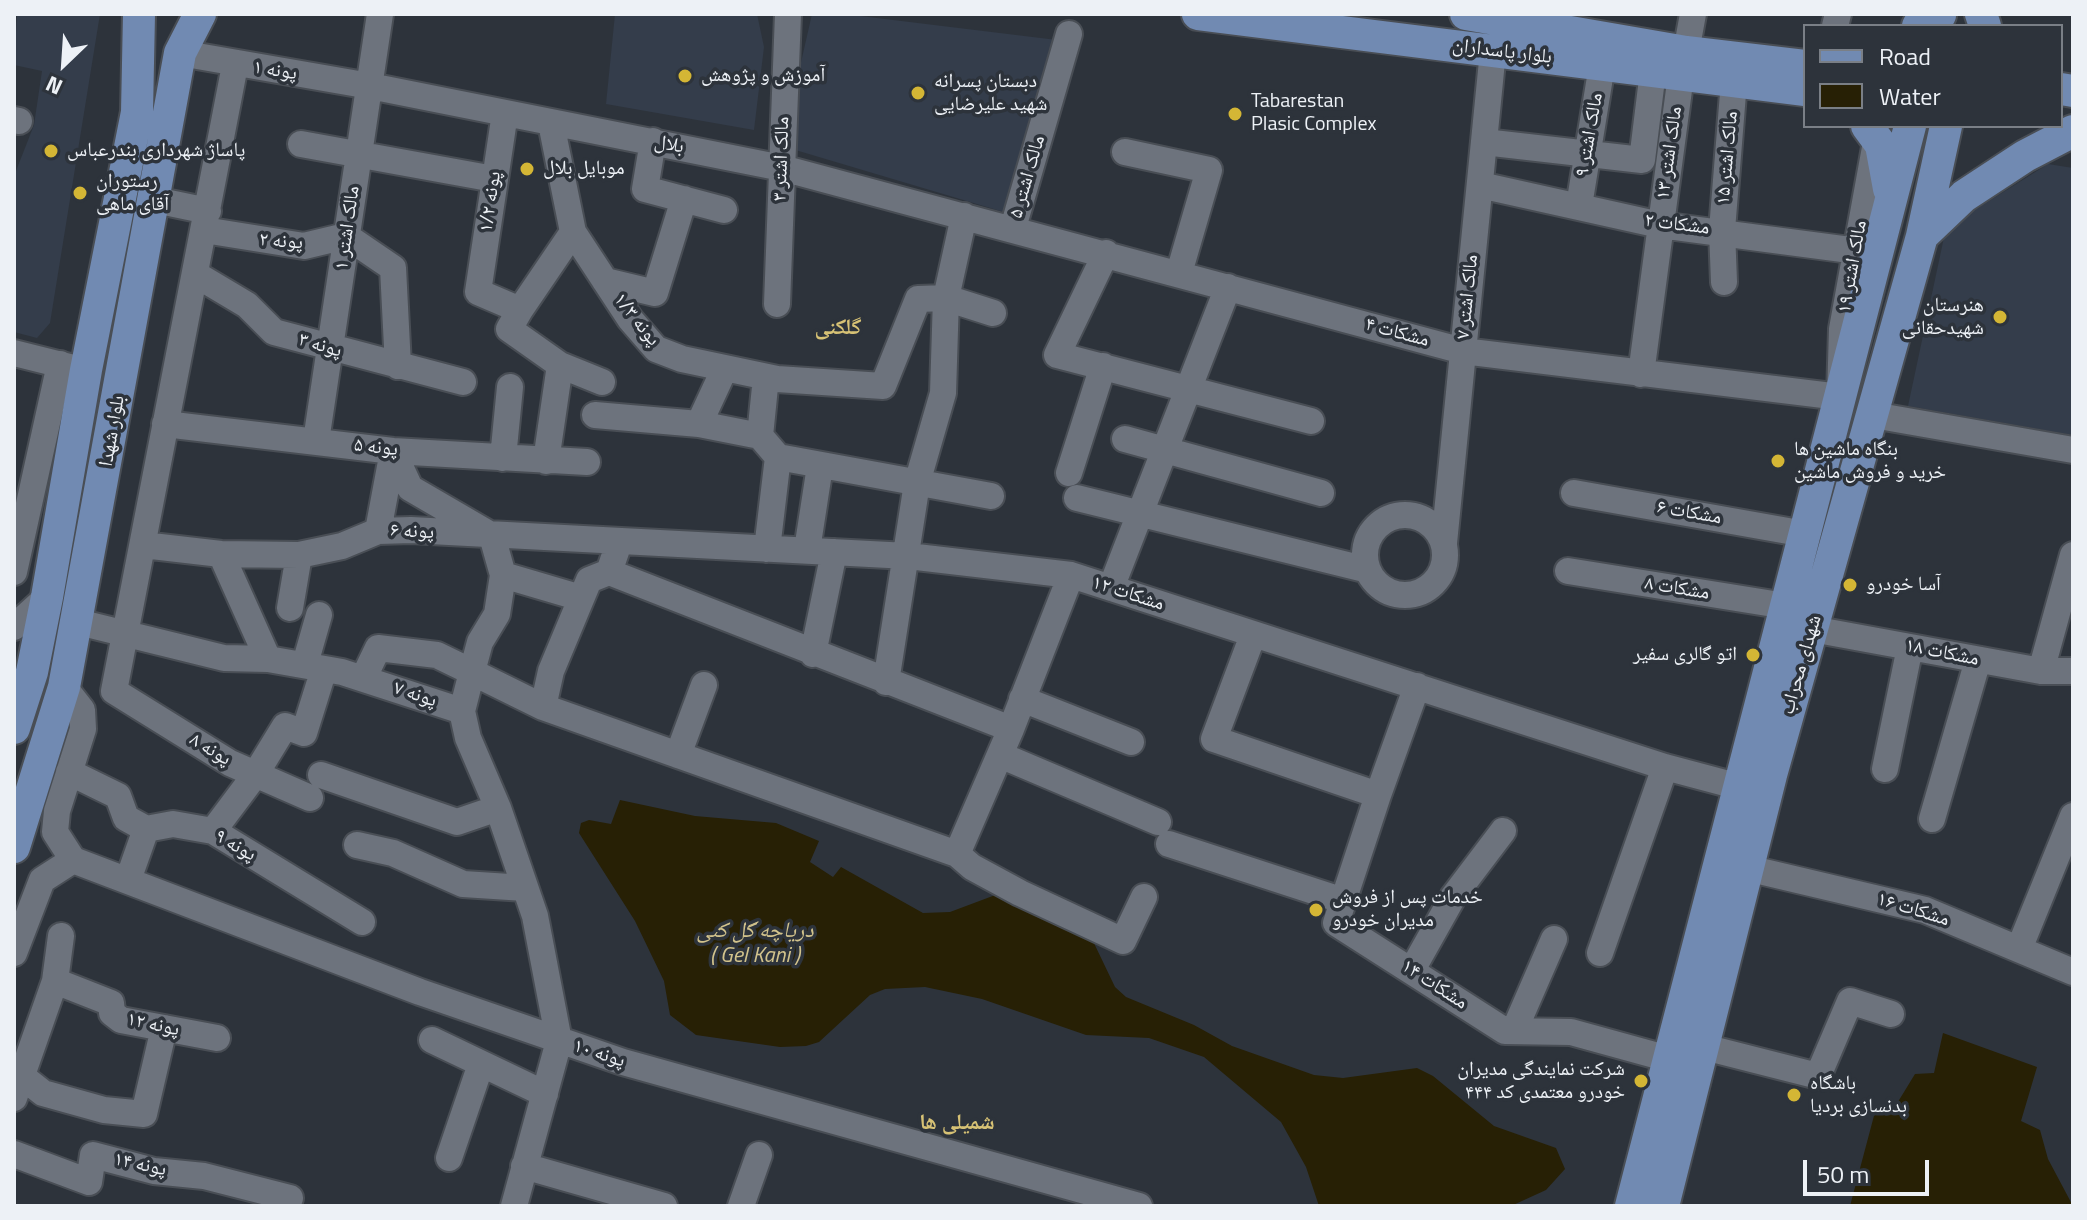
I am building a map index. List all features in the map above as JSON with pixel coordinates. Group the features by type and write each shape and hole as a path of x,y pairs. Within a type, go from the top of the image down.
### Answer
{"main road":[{"name":"بلوار شهدا","path":"14,728 32,672 47,597 73,367 137,112 139,14"},
{"name":"بلوار شهدا","path":"14,847 64,687 180,53 200,14"},
{"name":"بلوار پاسداران","path":"1198,14 1602,65 1803,66"},
{"name":"بلوار پاسداران","path":"1466,14 1734,81 1803,90"},
{"path":"2064,95 2073,119"},
{"name":"شهدای محراب","path":"1631,1206 1840,397 1866,253 1891,202 1910,128"},
{"name":"شهدای محراب","path":"1663,1206 1747,868 1922,236 1946,128"},
{"path":"1922,236 1964,196 2025,156 2073,131"},
{"path":"1872,132 1886,164 1891,202"}],"street":[{"name":"مالک اشتر ۱","path":"316,441 380,14"},
{"name":"مالک اشتر ۳","path":"777,304 788,14"},
{"path":"1484,142 1642,160 1693,14"},
{"name":"مالک اشتر ۵","path":"1013,228 1069,34"},
{"name":"مالک اشتر ۷","path":"1444,543 1448,476 1493,51"},
{"name":"پونه ۱","path":"180,53 235,65 370,86"},
{"path":"126,634 235,65"},
{"name":"مالک اشتر ۹","path":"1579,206 1602,65"},
{"name":"مالک اشتر ۱۳","path":"1641,374 1660,225 1673,66"},
{"name":"مالک اشتر ۱۵","path":"1724,282 1722,230 1734,81"},
{"name":"بلال","path":"370,86 782,168 964,216"},
{"name":"پونه ۱/۲","path":"505,113 478,292 520,310"},
{"name":"پونه ۱/۳","path":"551,123 573,232 656,349 724,370 766,377 883,386 918,299 946,298"},
{"name":"مالک اشتر ۱۹","path":"1866,253 1872,132"},
{"path":"653,141 645,189 724,210"},
{"path":"301,144 494,179"},
{"path":"1125,152 1209,170 1179,273"},
{"name":"مشکات ۲","path":"1480,185 1660,225 1722,230 1866,253"},
{"path":"605,281 655,293 684,199"},
{"name":"پونه ۲","path":"155,200 206,220 304,246 346,236"},
{"path":"886,682 917,483 943,393 946,298 964,216"},
{"name":"مشکات ۴","path":"964,216 1463,351 1840,397"},
{"path":"573,232 509,329 560,365 602,382"},
{"path":"346,236 393,268 398,366"},
{"path":"1106,253 1057,355 1311,421"},
{"name":"پونه ۳","path":"195,274 247,305 274,332 332,350 463,382"},
{"path":"1111,588 1228,287"},
{"path":"946,298 993,313"},
{"path":"14,353 73,367 14,572"},
{"path":"546,461 560,365"},
{"path":"1069,473 1103,366"},
{"path":"699,424 724,370"},
{"path":"760,436 766,377"},
{"path":"503,458 510,387"},
{"path":"595,415 699,424 760,436 778,457 991,496"},
{"path":"1873,415 2073,450"},
{"name":"پونه ۵","path":"165,424 393,451 587,462"},
{"path":"1125,439 1321,493"},
{"path":"378,531 393,451"},
{"path":"393,451 410,488 492,536 503,575 497,614 480,642 462,711"},
{"path":"767,549 778,457"},
{"path":"807,550 820,466"},
{"path":"1416,516 1436,496 1448,476"},
{"name":"مشکات ۶","path":"1574,493 1805,534"},
{"path":"1077,498 1368,570"},
{"path":"1403,514 1429,522 1444,543 1446,556 1437,581 1415,595 1388,592 1377,585 1368,570 1365,548 1378,525 1403,514"},
{"name":"پونه ۶","path":"143,545 221,554 299,555 342,546 378,531 492,536"},
{"name":"مشکات ۱۲","path":"492,536 908,556 1071,575 1665,767 1740,787"},
{"path":"609,572 619,543"},
{"path":"813,654 834,552"},
{"path":"221,554 268,659"},
{"path":"290,608 299,555"},
{"path":"2041,671 2073,555"},
{"name":"مشکات ۸","path":"1568,571 1786,606"},
{"path":"543,707 551,671 589,580 609,572 1011,729"},
{"path":"503,575 581,598"},
{"path":"957,854 1011,729 1071,575"},
{"path":"14,589 47,597"},
{"path":"14,627 47,597"},
{"path":"213,831 255,775 285,726 304,733 315,666 319,615"},
{"name":"پونه ۷","path":"78,622 224,658 268,659 364,677 462,711 468,738 498,808 539,931 559,1041"},
{"name":"مشکات ۱۸","path":"1812,629 2041,671 2073,671"},
{"name":"پونه ۸","path":"126,634 114,691 255,775 315,786 457,822 498,808"},
{"path":"1253,635 1214,739 1378,795"},
{"path":"1885,769 1910,647"},
{"path":"364,677 378,648 437,655 543,707 957,854 972,867 1020,893 1123,941 1144,897"},
{"path":"1932,819 1978,660"},
{"path":"678,755 704,685"},
{"path":"1000,755 1164,833 1341,900 1417,686"},
{"path":"14,953 42,880 73,860 55,832 83,729 82,710 64,687"},
{"path":"1022,699 1131,742"},
{"path":"1600,953 1665,767"},
{"path":"69,772 118,796 126,818 146,829 128,880"},
{"path":"2019,949 2068,843 2073,816"},
{"name":"پونه ۹","path":"146,829 173,824 213,831 362,922"},
{"path":"1412,970 1453,897 1503,831"},
{"path":"357,845 393,853 463,884 525,888"},
{"name":"پونه ۱۰","path":"73,860 420,992 559,1041 1139,1206"},
{"name":"مشکات ۱۶","path":"1747,868 1925,910 2073,972"},
{"name":"مشکات ۱۴","path":"1341,900 1336,923 1505,1031 1571,1032 1669,1059"},
{"path":"61,936 55,981 17,1081 43,1093 104,1110 144,1114 164,1028"},
{"path":"1514,1031 1554,939"},
{"name":"پونه ۱۲","path":"55,981 111,1003 112,1013 121,1020 217,1038"},
{"path":"1704,1047 1818,1076 1850,1001 1891,1014"},
{"path":"432,1040 545,1094"},
{"path":"514,1206 559,1041"},
{"path":"449,1158 481,1064"},
{"path":"93,1155 104,1110"},
{"name":"پونه ۱۴","path":"14,1154 89,1182 93,1155 239,1195 290,1198"},
{"path":"741,1206 759,1155"},
{"path":"524,1166 664,1206"}],"shaded area":[{"name":"پاساژ شهرداری بندرعباس","path":"17,14 100,14 50,323 37,338 14,332 14,176 34,125 42,71 14,65"},
{"name":"آموزش و پژوهش","path":"615,14 757,14 764,47 754,130 606,104"},
{"name":"دبستان پسرانه شهید علیرضایی","path":"812,14 844,14 1057,40 1007,213 782,146"},
{"name":"هنرستان شهیدحقانی","path":"2048,164 2073,168 2073,435 1908,406 1946,228"}],"water":[{"name":"دریاچه گل کنی ( Gel Kani )","path":"620,800 695,816 776,823 819,841 810,862 833,877 841,867 923,913 950,912 998,894 1092,939 1115,987 1126,997 1194,1025 1232,1046 1314,1075 1343,1078 1417,1068 1433,1076 1494,1126 1556,1148 1565,1169 1546,1190 1511,1206 1319,1206 1306,1167 1281,1122 1204,1057 1149,1038 1086,1035 982,999 925,987 885,989 870,995 819,1042 806,1046 780,1047 696,1035 670,1015 664,981 635,921 579,833 581,823 589,820 611,824"},
{"path":"1943,1033 2037,1067 2021,1121 2040,1130 2048,1159 2073,1206 1850,1206 1875,1112 1893,1110 1915,1074 1934,1073"}],"place":[{"name":"آموزش و پژوهش","path":"685,76"},
{"name":"دبستان پسرانه شهید علیرضایی","path":"918,93"},
{"name":"Tabarestan Plasic Complex","path":"1235,114"},
{"name":"پاساژ شهرداری بندرعباس","path":"51,151"},
{"name":"موبایل بلال","path":"527,169"},
{"name":"رستوران آقای ماهی","path":"80,193"},
{"name":"هنرستان شهیدحقانی","path":"2000,317"},
{"name":"بنگاه ماشین ها خرید و فروش ماشین","path":"1778,461"},
{"name":"آسا خودرو","path":"1850,585"},
{"name":"اتو گالری سفیر","path":"1753,655"},
{"name":"خدمات پس از فروش مدیران خودرو","path":"1316,910"},
{"name":"شرکت نمایندگی مدیران خودرو معتمدی کد ۴۴۴","path":"1641,1081"},
{"name":"باشگاه بدنسازی بردیا","path":"1794,1095"}],"district":[{"name":"گلکنی","path":"838,329"},
{"name":"شمیلی ها","path":"957,1124"}]}
